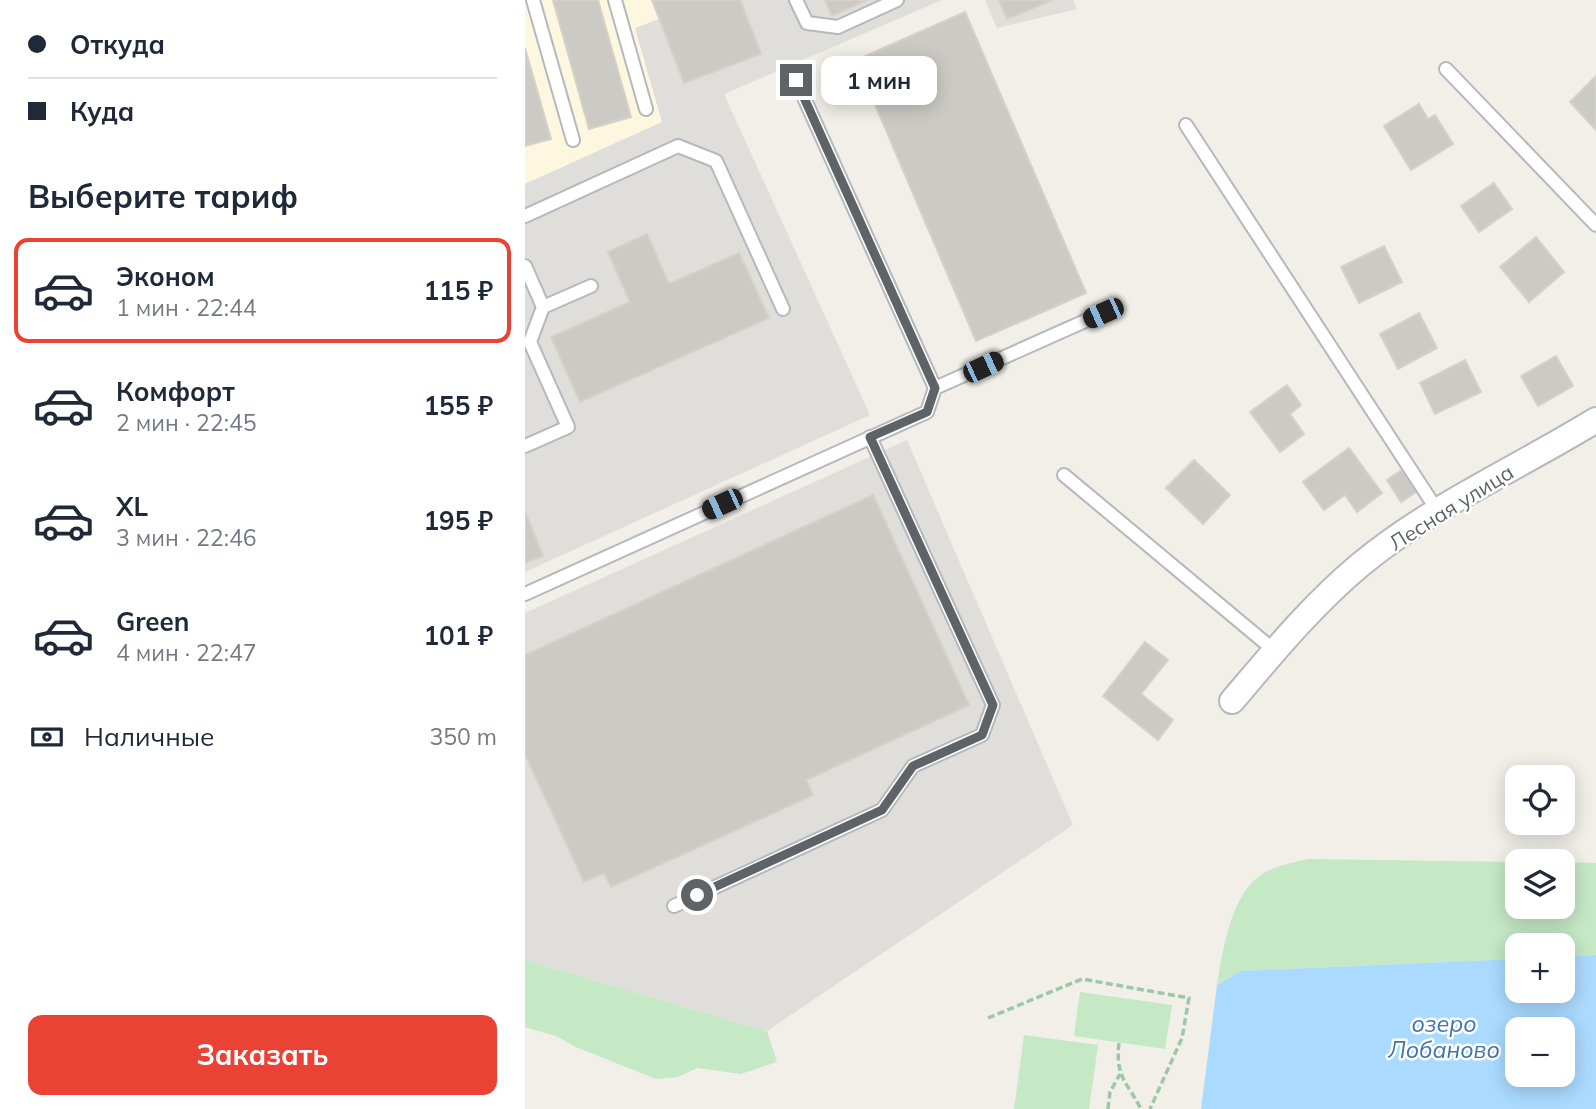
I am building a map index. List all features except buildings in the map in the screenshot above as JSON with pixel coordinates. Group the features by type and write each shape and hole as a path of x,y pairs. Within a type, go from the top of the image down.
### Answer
{"street":[{"name":"Лесная улица","path":"1232,701 1275,651 1360,565 1437,510 1596,419"}],"lane":[{"path":"533,0 573,140"},
{"path":"615,0 646,109"},
{"path":"796,0 807,23 838,27 897,0"},
{"path":"1446,69 1596,225"},
{"path":"525,594 927,412 935,388 796,80"},
{"path":"1186,125 1437,510"},
{"path":"525,216 678,146 716,161 783,309"},
{"path":"525,266 543,307 530,342 568,427 525,446"},
{"path":"543,307 590,286"},
{"path":"935,388 1103,313"},
{"path":"674,906 882,810 913,766 982,735 993,705 870,437"},
{"path":"1064,475 1275,651"}],"path":[{"path":"988,1018 1082,979 1189,998 1182,1038 1150,1109"},
{"path":"1119,1043 1117,1057 1120,1074 1141,1109"},
{"path":"1108,1109 1110,1092 1120,1074"}],"shaded area":[{"path":"525,0 652,0 660,19 635,29 662,122 525,184"},
{"path":"652,0 942,0 724,94 870,415 525,572 525,184 662,122 635,28 659,19"},
{"path":"985,0 1073,0 1077,9 997,28"},
{"path":"907,440 1073,825 767,1031 525,960 525,613"}],"green space":[{"path":"1308,859 1505,862 1505,919 1575,919 1575,862 1596,863 1596,955 1575,956 1575,933 1505,933 1505,960 1241,971 1217,985 1229,928 1240,900 1257,878 1281,866"},
{"path":"525,960 767,1031 777,1062 741,1074 697,1068 678,1077 656,1079 576,1047 556,1036 525,1027"},
{"path":"1080,992 1172,1005 1165,1049 1074,1036"},
{"path":"1024,1035 1098,1045 1089,1109 1014,1109"}],"water":[{"name":"озеро Лобаново","path":"1596,955 1596,1109 1201,1109 1217,985 1241,971 1505,960 1505,1003 1575,1003 1575,956"}],"route":[{"path":"697,895 882,810 913,766 982,735 993,705 870,437 927,412 935,388 796,80"}]}
